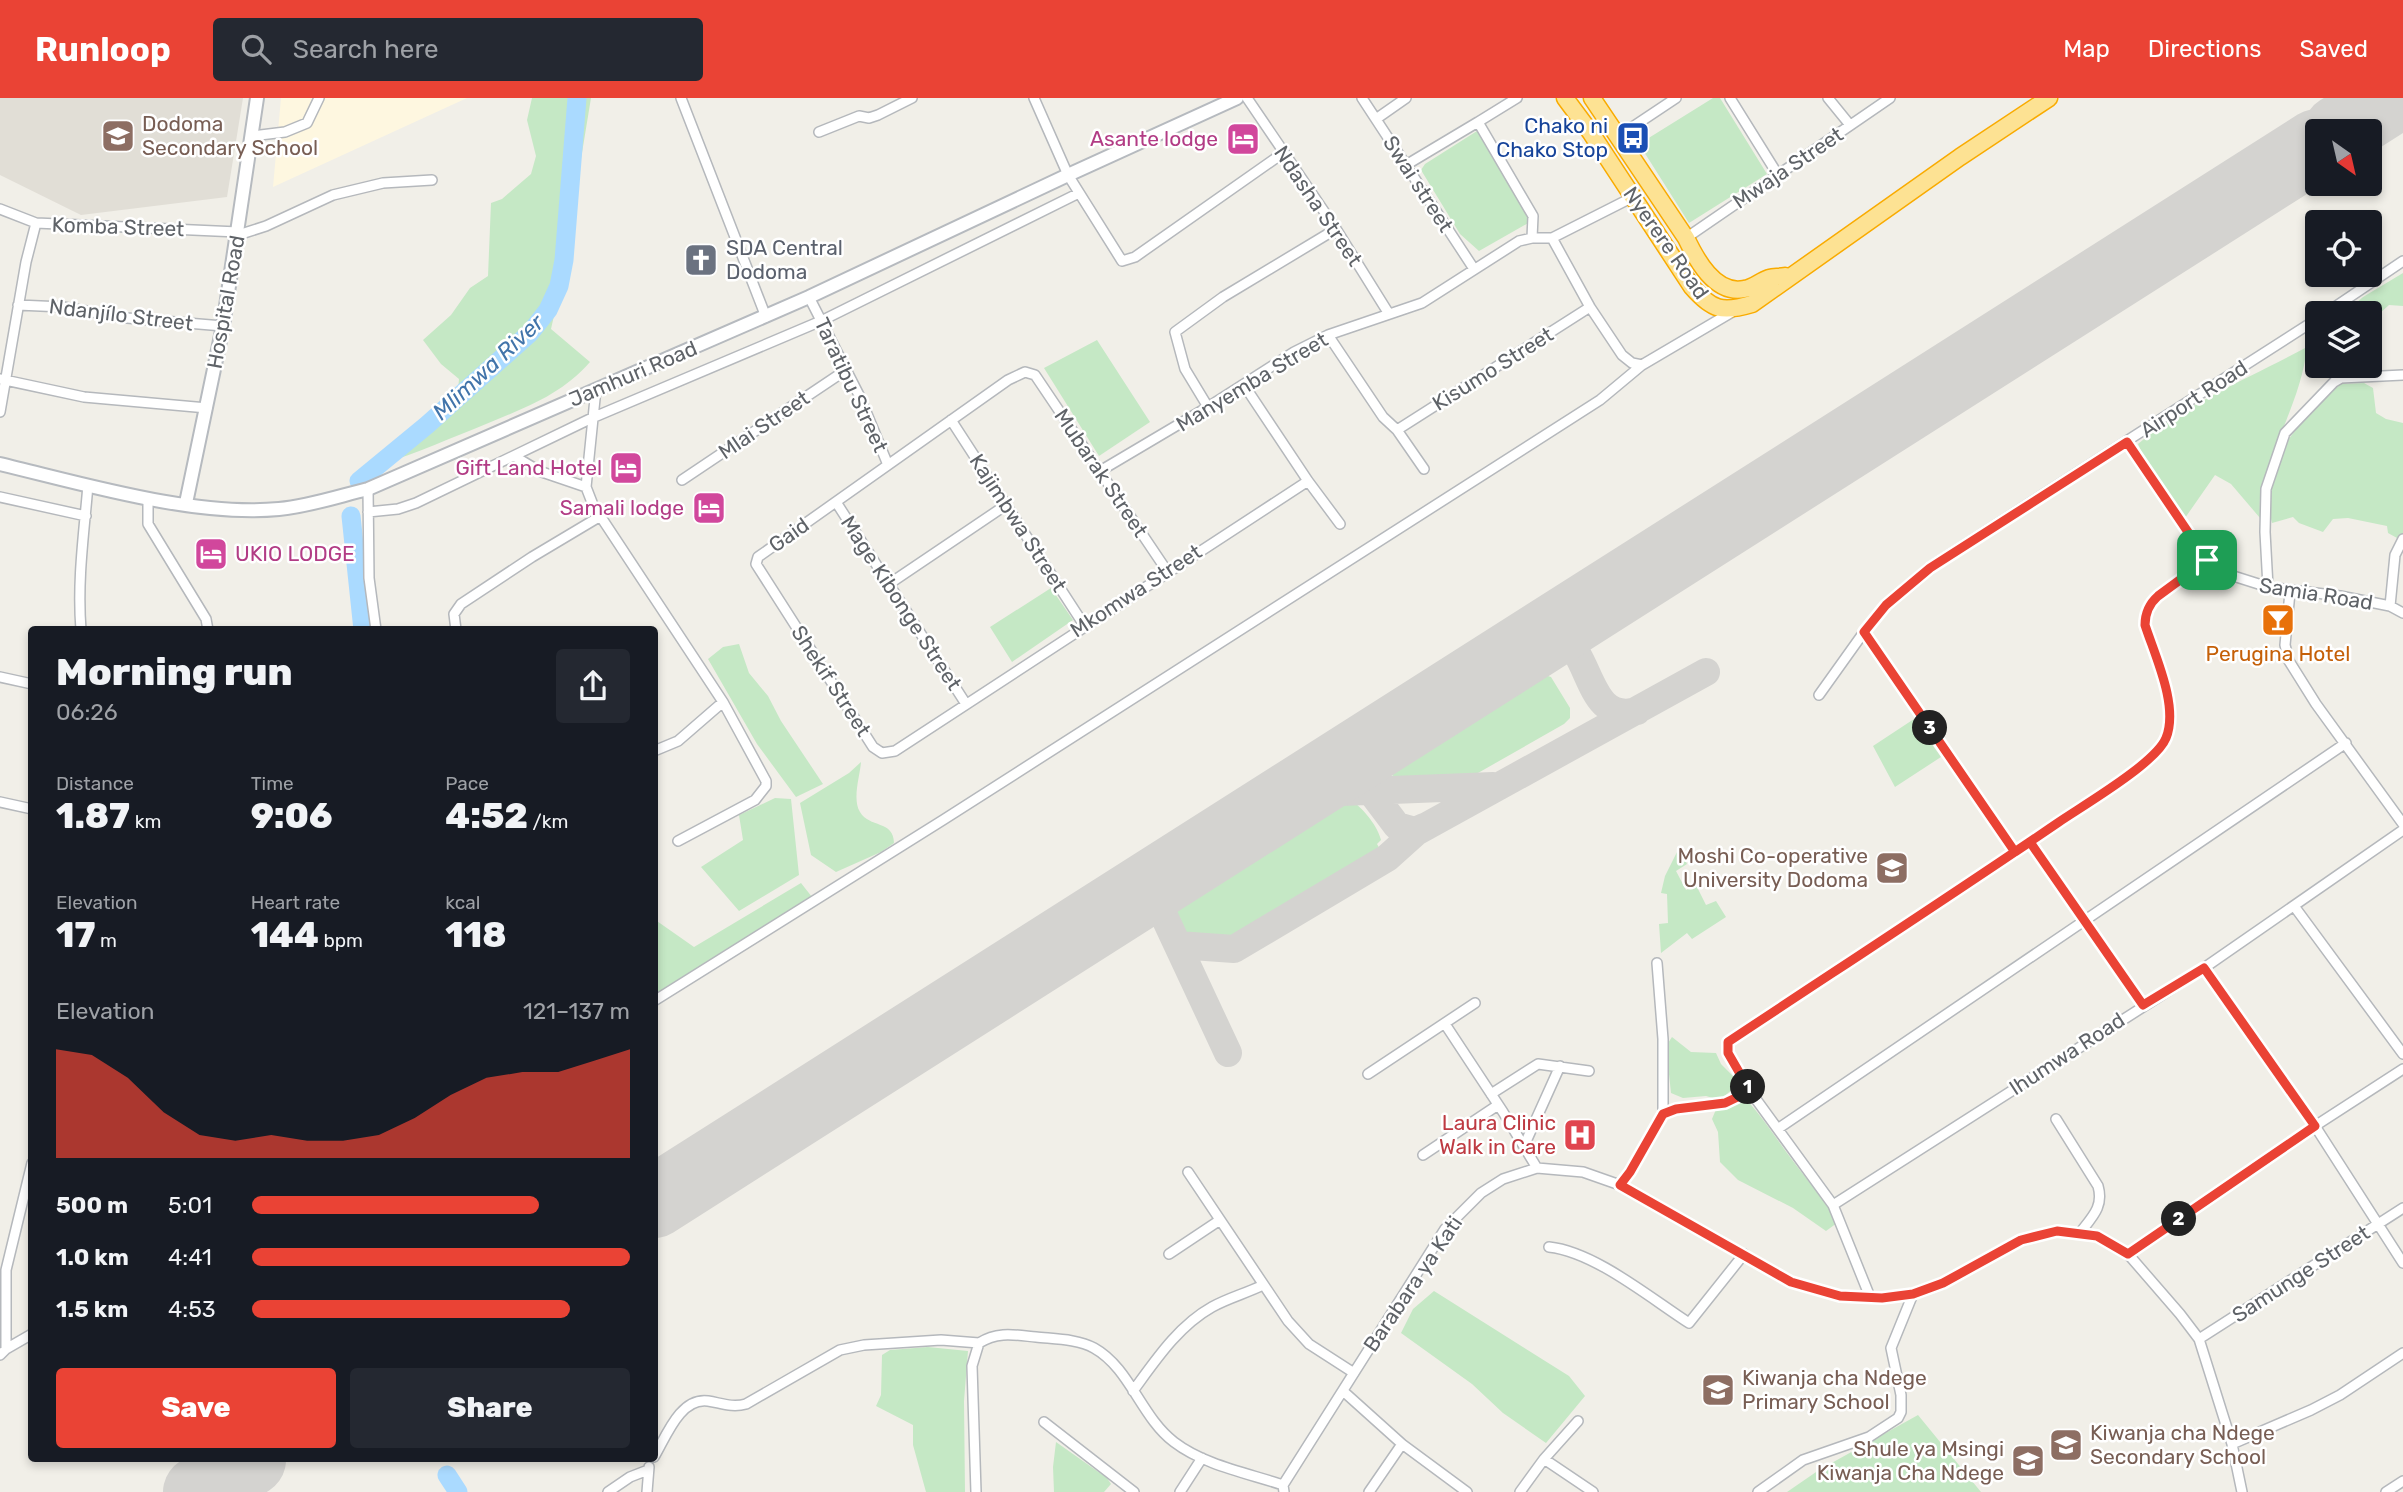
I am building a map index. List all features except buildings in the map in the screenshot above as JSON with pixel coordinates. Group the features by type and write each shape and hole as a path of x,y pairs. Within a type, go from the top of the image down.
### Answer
{"highway":[{"name":"Nyerere Road","path":"1565,98 1701,298 1709,305 1736,309 1752,304 1791,275"},
{"name":"Nyerere Road","path":"1592,98 1704,269 1714,279 1732,289 1742,290 1768,279 1791,275"},
{"path":"1791,275 2049,98"}],"main road":[{"name":"Hospital Road","path":"186,503 223,326 257,98"},
{"name":"Jamhuri Road","path":"0,466 148,498 235,509 279,509 321,502 415,470 766,317 1068,174 1237,98"}],"street":[{"path":"252,136 285,132 307,123 319,98"},
{"path":"681,98 766,317"},
{"path":"819,132 859,116 869,118 878,115 912,98"},
{"path":"1034,98 1068,174 1122,261 1135,257 1283,153"},
{"name":"Ndasha Street","path":"1247,98 1336,229 1389,314"},
{"name":"Swai street","path":"1362,98 1474,269"},
{"path":"1376,119 1406,98"},
{"path":"1406,164 1517,98"},
{"path":"1619,136 1676,98"},
{"path":"1730,98 1778,175"},
{"path":"1828,98 1850,125"},
{"name":"Mwaja Street","path":"1686,238 1890,98"},
{"path":"1478,121 1533,216 1532,238"},
{"name":"Komba Street","path":"0,209 36,223 238,233 266,226 333,195 383,183 432,180"},
{"path":"369,512 398,509 416,503 592,418 821,321 1079,193"},
{"name":"Manyemba Street","path":"1100,471 1294,352 1328,335 1422,303 1519,241 1552,238 1633,197"},
{"path":"0,412 3,380 36,223"},
{"path":"1208,407 1185,369 1175,332 1223,296 1336,229"},
{"path":"1552,238 1590,307 1622,355 1632,363 1642,365"},
{"path":"2344,301 2403,261"},
{"name":"Taratibu Street","path":"809,298 860,397 888,465 1008,380 1026,372 1035,375"},
{"name":"Ndanjílo Street","path":"18,304 63,307 127,318 223,326"},
{"name":"Kisumo Street","path":"1397,430 1590,307"},
{"path":"658,998 943,820 1600,400 1642,365 1736,309"},
{"name":"Airport Road","path":"1819,695 1886,605 1930,568 2305,327"},
{"path":"1328,335 1383,417 1397,430 1424,470"},
{"name":"Mlai Street","path":"682,480 846,370"},
{"name":"Mubarak Street","path":"1035,375 1167,571"},
{"path":"2267,587 2264,532 2266,489 2285,433 2333,382 2342,378 2403,375"},
{"path":"3,380 84,397 208,408"},
{"path":"1244,385 1340,524"},
{"path":"596,389 586,487 599,517 723,702 763,774 766,786 755,800 678,841"},
{"name":"Kajimbwa Street","path":"951,420 1084,625"},
{"name":"Samia Road","path":"2127,442 2207,560 2227,574 2267,587 2390,606 2403,613"},
{"path":"514,456 539,471 586,487"},
{"name":"Gaid","path":"758,557 888,465"},
{"name":"Mkomwa Street","path":"966,704 1308,481"},
{"path":"81,626 80,564 89,485"},
{"path":"368,488 369,578 375,626"},
{"path":"0,497 86,516"},
{"path":"148,498 148,524 206,619 207,626"},
{"name":"Mage Kibonge Street","path":"836,502 966,704"},
{"path":"889,584 1006,505"},
{"path":"456,626 454,614 461,604 532,556 599,517"},
{"path":"2390,606 2395,555 2403,540"},
{"name":"Shekif Street","path":"758,557 756,564 873,747 882,753 895,751 966,704"},
{"path":"1870,1297 1833,1205 1750,1091 1728,1053 1728,1042 2030,842 2124,778 2161,748 2166,737 2170,713 2145,618 2152,602 2158,596 2207,560"},
{"path":"2290,592 2285,645 2289,661 2316,704 2403,824"},
{"path":"1864,632 2015,852"},
{"path":"0,677 28,683"},
{"path":"658,749 678,741 723,702"},
{"path":"1779,1128 2346,743"},
{"path":"0,802 28,807"},
{"name":"Ihumwa Road","path":"1833,1205 2204,968 2403,830"},
{"path":"2030,842 2143,1005"},
{"path":"2294,906 2403,1054"},
{"path":"1620,1185 1663,1114 1663,1039 1657,963"},
{"path":"2204,968 2315,1126 2403,1263"},
{"path":"1368,1074 1475,1003"},
{"path":"1445,1024 1537,1168"},
{"path":"1491,1094 1538,1064 1590,1071"},
{"path":"1524,1146 1560,1066"},
{"path":"2128,1254 2403,1069"},
{"path":"1663,1114 1676,1109 1725,1103 1750,1091"},
{"path":"1423,1155 1498,1105"},
{"path":"2056,1119 2098,1186 2101,1197 2096,1212 2079,1234"},
{"name":"Barabara ya Kati","path":"1283,1489 1446,1229 1481,1193 1503,1179 1537,1168 1583,1172 1620,1185 1791,1282 1840,1296 1913,1294 1943,1283 2021,1240 2057,1231 2097,1236 2128,1254 2199,1339 2232,1444 2242,1492"},
{"path":"1188,1172 1288,1321 1309,1343 1354,1373"},
{"path":"3,1352 6,1269 28,1179"},
{"name":"Samunge Street","path":"2199,1339 2403,1208"},
{"path":"1169,1254 1220,1220"},
{"path":"1549,1247 1563,1249 1589,1259 1689,1323 1744,1254"},
{"path":"1133,1391 1181,1331 1199,1315 1263,1284"},
{"path":"1758,1492 1803,1460 1869,1437 1898,1418 1901,1412 1901,1395 1891,1348 1913,1294"},
{"path":"976,1492 972,1366 979,1343 989,1336 1001,1334 1065,1340 1093,1347 1115,1365 1150,1416 1173,1441 1202,1458 1283,1489"},
{"path":"3,1352 28,1336"},
{"path":"658,1451 681,1413 691,1403 699,1400 729,1406 746,1404 839,1350 864,1345 941,1340 979,1343"},
{"path":"2232,1444 2340,1395 2403,1353"},
{"path":"1343,1391 1402,1444 1467,1492"},
{"path":"1520,1492 1544,1459 1578,1421"},
{"path":"1044,1422 1134,1492"},
{"path":"1369,1492 1402,1444"},
{"path":"1180,1492 1202,1458"},
{"path":"1544,1459 1593,1492"},
{"path":"647,1492 648,1470 652,1462"},
{"path":"608,1492 630,1476 648,1470"},
{"path":"2386,1492 2403,1481"}],"shaded area":[{"name":"Dodoma Secondary School","path":"0,98 243,98 227,197 81,215 0,175"},
{"path":"281,98 467,98 273,187"}],"green space":[{"path":"532,98 591,98 580,165 575,223 551,329 590,362 565,385 536,402 435,445 367,469 458,391 459,379 441,364 423,340 451,315 470,288 488,276 491,203 502,199 531,174 536,156 527,120"},
{"path":"1713,98 1720,98 1767,174 1689,223 1639,144"},
{"path":"1477,131 1517,190 1530,222 1479,251 1460,234 1421,170 1425,164"},
{"path":"2403,273 2403,306 2389,305 2382,311 2382,301 2358,301"},
{"path":"1097,340 1150,422 1099,456 1044,368"},
{"path":"2305,348 2300,382 2262,486 2260,518 2231,484 2215,475 2185,518 2147,464 2138,444 2199,403"},
{"path":"2364,383 2373,388 2376,413 2386,419 2403,423 2403,534 2397,538 2388,533 2387,526 2348,518 2333,519 2323,532 2299,523 2293,517 2272,523 2269,511 2273,480 2288,440 2307,415 2340,384"},
{"path":"1051,588 1073,620 1012,662 990,627"},
{"path":"739,644 749,673 768,696 781,721 823,784 796,797 757,744 708,659 723,647"},
{"path":"1536,672 1551,677 1570,708 1570,718 1564,724 1478,773 1396,778 1392,775 1390,764"},
{"path":"1914,719 1941,757 1895,787 1873,746"},
{"path":"861,762 857,794 860,812 869,820 886,827 893,836 894,843 881,852 836,872 811,855 800,803 849,773"},
{"path":"775,798 791,799 799,875 739,911 701,867 743,840 739,815"},
{"path":"1353,802 1377,830 1381,840 1377,844 1381,851 1225,942 1183,937 1173,914 1177,900 1317,811"},
{"path":"1679,848 1687,864 1676,871 1686,890 1696,885 1706,905 1716,901 1726,917 1692,939 1687,933 1661,953 1659,924 1668,923 1667,894 1661,893 1665,876"},
{"path":"801,883 812,897 658,994 658,922 694,947"},
{"path":"1672,1037 1691,1052 1716,1053 1721,1064 1735,1078 1733,1089 1722,1098 1716,1099 1706,1096 1683,1098 1671,1093 1666,1046"},
{"path":"1746,1099 1828,1207 1837,1223 1826,1231 1793,1208 1738,1180 1720,1162 1718,1132 1712,1119 1717,1107"},
{"path":"1434,1291 1569,1376 1585,1396 1546,1443 1503,1413 1472,1384 1401,1333 1413,1309"},
{"path":"928,1347 968,1351 964,1401 965,1492 926,1492 913,1445 913,1425 876,1406 881,1395 882,1355 890,1350"},
{"path":"1918,1415 1981,1492 1787,1492 1819,1470"},
{"path":"1056,1442 1107,1478 1111,1484 1104,1492 1054,1492"}],"waterway":[{"name":"Mlimwa River","path":"359,481 427,425 530,333 548,310 559,286 564,260 577,98"},
{"name":"Mlimwa River","path":"351,516 363,626"},
{"name":"Mlimwa River","path":"447,1475 458,1492"}],"taxiway":[{"path":"1573,649 1570,631 1576,617"},
{"path":"1542,639 1561,639 1573,648 1600,699 1609,708 1621,713 1637,711"},
{"path":"1178,945 1234,949 1387,858 1416,832 1706,672"},
{"path":"1336,769 1357,773 1397,826 1415,831 1424,827"},
{"path":"1289,799 1316,793 1493,786"},
{"path":"1150,886 1228,1053"}],"runway":[{"path":"2358,119 2391,98"},
{"path":"658,1199 2305,153"},
{"path":"199,1492 247,1462"}],"place":[{"name":"Dodoma Secondary School","path":"118,136"},
{"name":"Chako ni Chako Stop","path":"1633,138"},
{"name":"Asante lodge","path":"1243,139"},
{"name":"SDA Central Dodoma","path":"701,260"},
{"name":"Gift Land Hotel","path":"626,468"},
{"name":"Samali lodge","path":"709,508"},
{"name":"UKIO LODGE","path":"211,554"},
{"name":"Perugina Hotel","path":"2278,620"},
{"name":"Moshi Co-operative University Dodoma","path":"1892,868"},
{"name":"Laura Clinic Walk in Care","path":"1580,1135"},
{"name":"Kiwanja cha Ndege Primary School","path":"1718,1390"},
{"name":"Kiwanja cha Ndege Secondary School","path":"2066,1445"},
{"name":"Shule ya Msingi Kiwanja Cha Ndege","path":"2028,1461"}],"route":[{"path":"2207,560 2127,442 1930,568 1886,605 1864,632 2015,852 2030,842 2143,1005 2204,968 2315,1126 2128,1254 2097,1236 2057,1231 2021,1240 1943,1283 1913,1294 1882,1298 1840,1296 1791,1282 1620,1185 1663,1114 1676,1109 1725,1103 1750,1091 1728,1053 1728,1042 2015,852 2077,810 2124,778 2161,748 2170,724 2170,713 2145,618 2152,602 2158,596 2207,560"}]}
